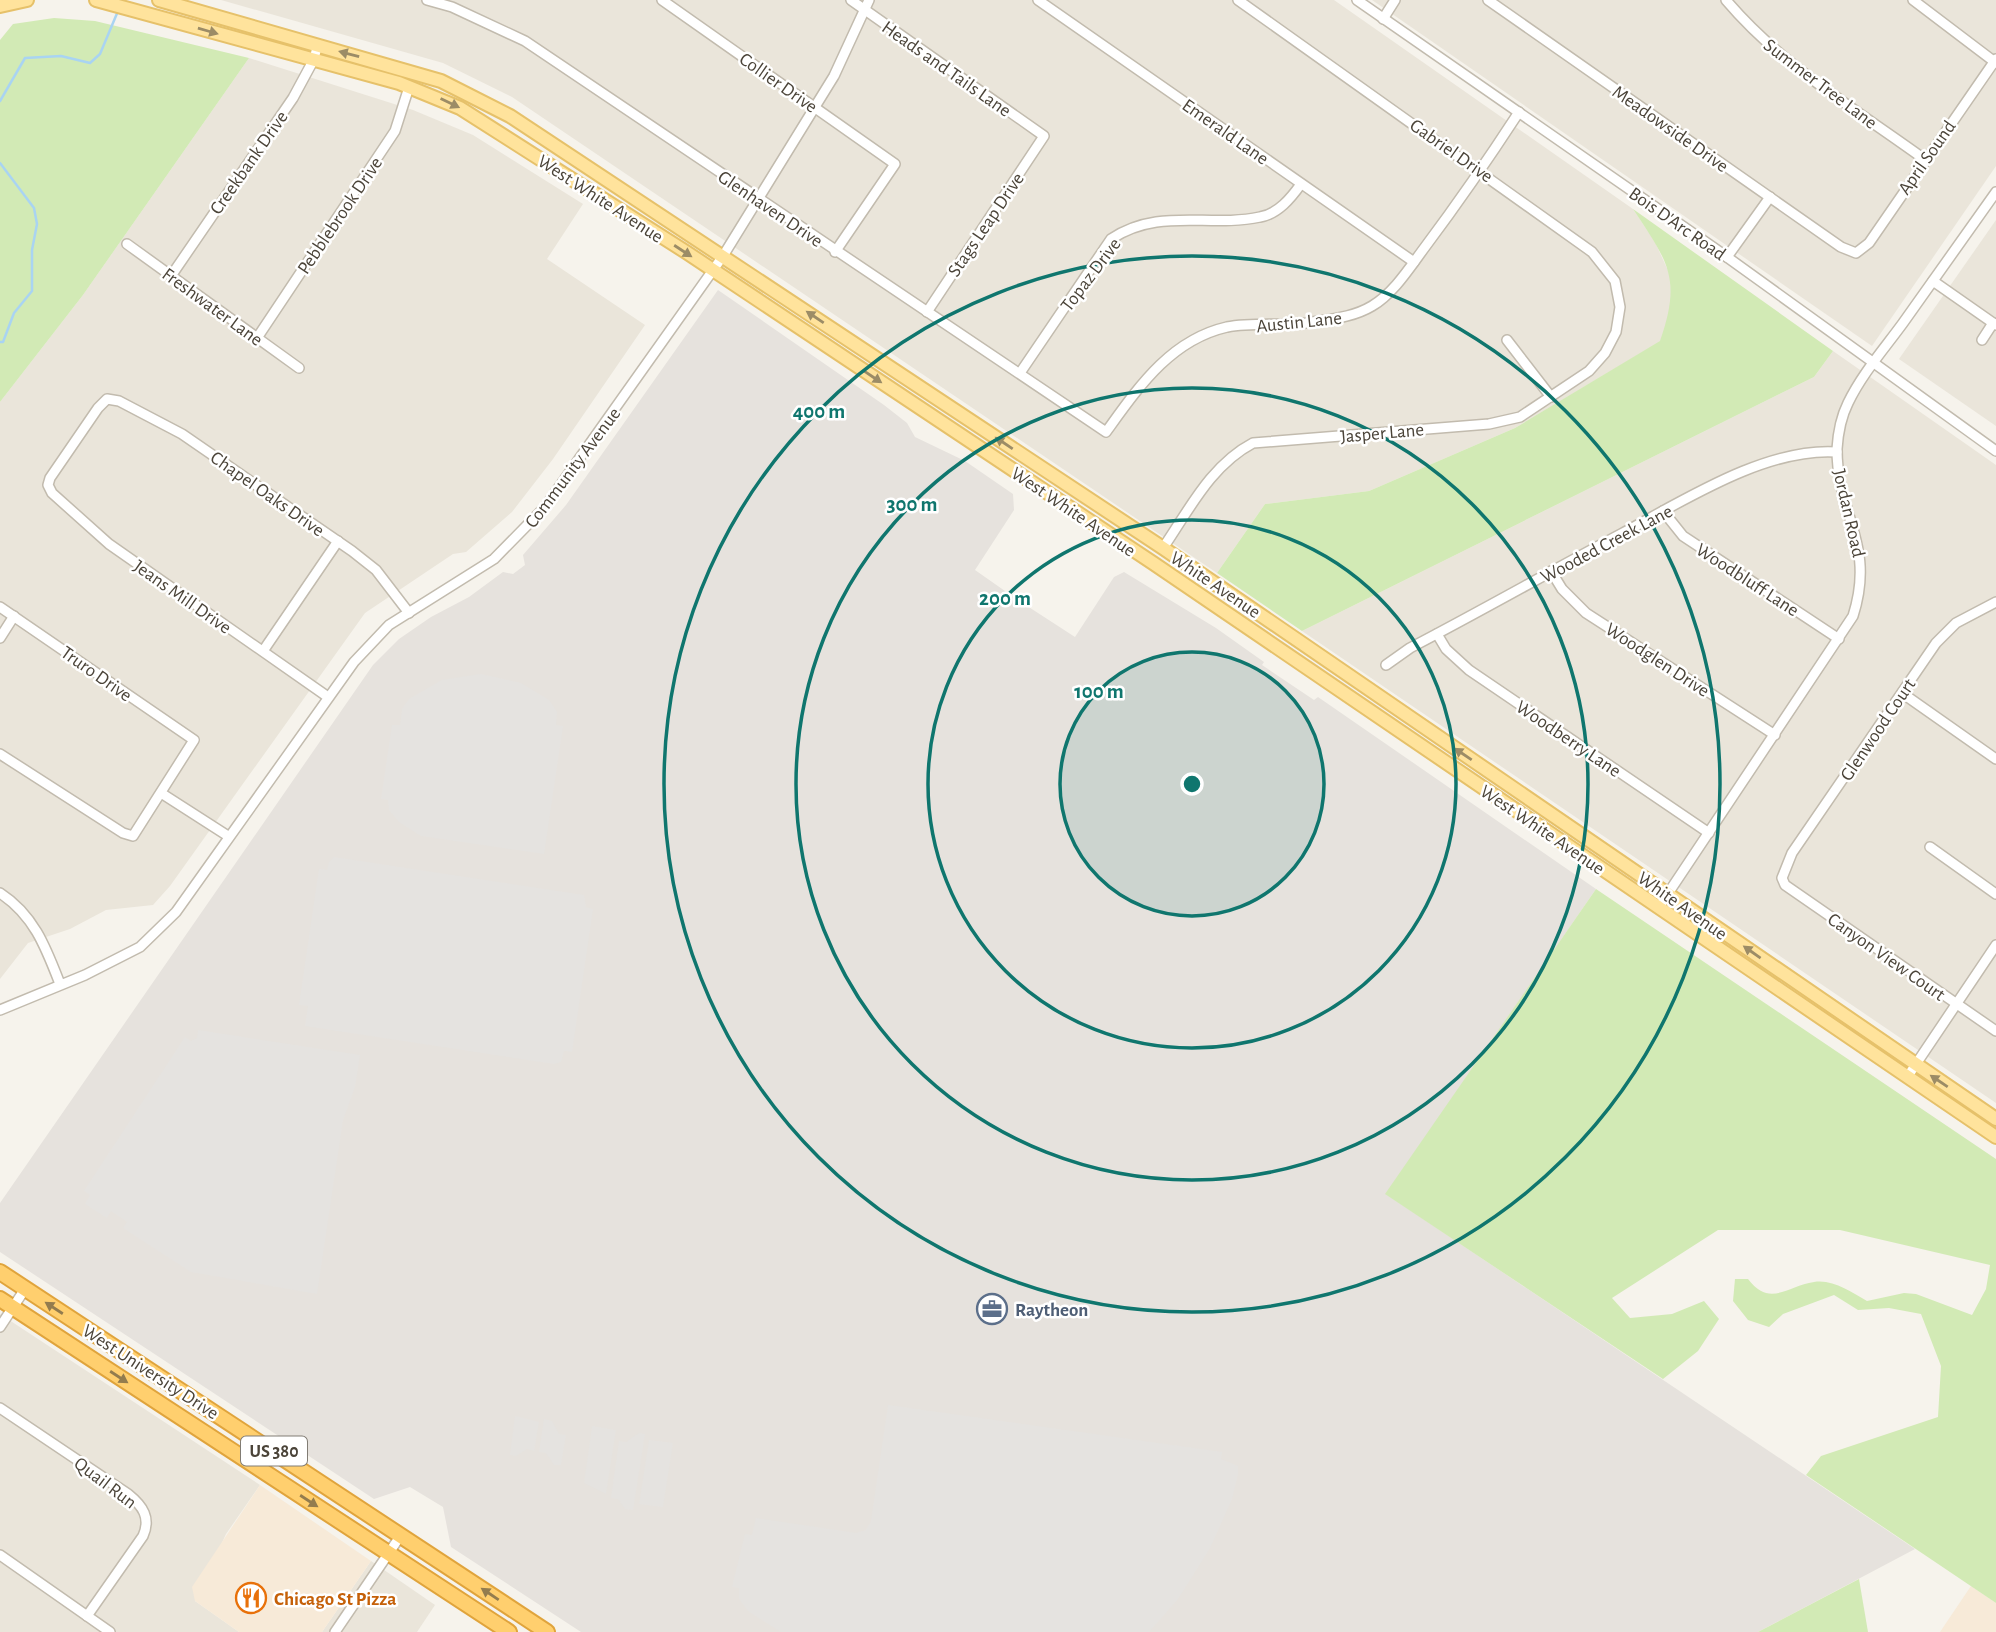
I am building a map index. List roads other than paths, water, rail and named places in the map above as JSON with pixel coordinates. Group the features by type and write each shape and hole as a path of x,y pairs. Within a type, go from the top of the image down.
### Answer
{"highway":[{"name":"West University Drive","path":"0,1272 547,1632"},
{"name":"West University Drive","path":"0,1299 509,1632"}],"main road":[{"path":"0,6 27,0"},
{"name":"West White Avenue","path":"98,0 410,87 448,102 500,132 1153,563 1659,907 1911,1071 1996,1137"},
{"name":"West White Avenue","path":"159,0 410,71 467,94 510,116 1163,548"},
{"path":"248,42 251,27"},
{"path":"1153,563 1163,548"},
{"name":"White Avenue","path":"1163,548 1668,894 1911,1071 1996,1119"}],"street":[{"name":"Glenhaven Drive","path":"427,0 452,7 525,41 757,200 1106,432"},
{"name":"Collier Drive","path":"662,0 895,164 835,251"},
{"name":"Heads and Tails Lane","path":"851,0 1044,136"},
{"name":"Community Avenue","path":"0,1010 140,947 176,912 328,696 362,653 389,625 469,577 504,551 531,524 574,469 723,256 834,76 869,0"},
{"name":"Emerald Lane","path":"1038,0 1413,262"},
{"name":"Gabriel Drive","path":"1238,0 1592,252 1615,281 1620,307 1616,332"},
{"name":"Bois D'Arc Road","path":"1357,0 1727,257 1996,451"},
{"path":"1383,19 1395,0"},
{"name":"Meadowside Drive","path":"1488,0 1841,247 1856,253"},
{"name":"Summer Tree Lane","path":"1726,0 1783,58 1924,159"},
{"path":"1913,0 1995,61"},
{"name":"Creekbank Drive","path":"170,276 293,98 313,61 317,45"},
{"name":"April Sound","path":"1856,253 1869,243 1924,159 1995,61"},
{"name":"Pebblebrook Drive","path":"257,338 395,131 410,87"},
{"name":"Austin Lane","path":"1106,432 1156,367 1179,349 1228,327 1284,326 1351,316 1374,306 1391,290 1413,262 1481,171 1519,112"},
{"name":"Stags Leap Drive","path":"927,312 1044,136"},
{"name":"Topaz Drive","path":"1020,373 1111,239 1130,226 1160,220 1260,217 1290,200 1301,184"},
{"name":"Jordan Road","path":"1659,907 1853,616 1862,575 1857,539 1838,474 1837,452 1839,430 1848,403 1996,192"},
{"path":"1727,257 1770,197"},
{"name":"Freshwater Lane","path":"127,244 299,368"},
{"path":"1933,281 1995,324 1982,340"},
{"name":"Jasper Lane","path":"1163,548 1212,476 1230,455 1253,443 1489,424 1520,418 1589,371 1605,353 1616,332"},
{"path":"1507,340 1551,397"},
{"name":"Chapel Oaks Drive","path":"48,485 50,478 107,399 118,401 182,434 338,541 376,570 409,613"},
{"name":"Wooded Creek Lane","path":"1386,665 1437,634 1663,511 1773,460 1817,450 1837,452"},
{"name":"Jeans Mill Drive","path":"48,485 52,493 109,544 328,696"},
{"name":"Woodbluff Lane","path":"1663,511 1683,536 1839,639"},
{"path":"262,651 338,541"},
{"name":"Woodglen Drive","path":"1551,571 1562,589 1586,613 1775,735"},
{"name":"Glenwood Court","path":"1782,878 1791,853 1946,631 1971,614 1996,602"},
{"name":"Truro Drive","path":"0,607 194,740 162,793"},
{"path":"0,638 14,616"},
{"name":"Woodberry Lane","path":"1437,634 1446,649 1469,670 1709,833"},
{"path":"1902,693 1996,760"},
{"path":"0,754 113,827 133,836 162,793 228,836"},
{"path":"1930,846 1996,894"},
{"name":"Canyon View Court","path":"1782,878 1785,885 1996,1031"},
{"path":"0,893 20,909 41,937 60,984"},
{"path":"1911,1071 1996,945"},
{"path":"0,1326 25,1289"},
{"name":"Quail Run","path":"0,1408 128,1494 145,1513 147,1526 143,1536 87,1616"},
{"path":"335,1632 401,1535"},
{"path":"0,1555 110,1632"}],"waterway":[{"path":"0,101 25,58 61,56 90,63 100,54 118,11"},
{"path":"0,163 34,208 37,224 32,250 32,291 14,313 3,342 0,342"}],"place":[{"name":"Raytheon","path":"992,1309"},
{"name":"Chicago St Pizza","path":"251,1598"}]}
